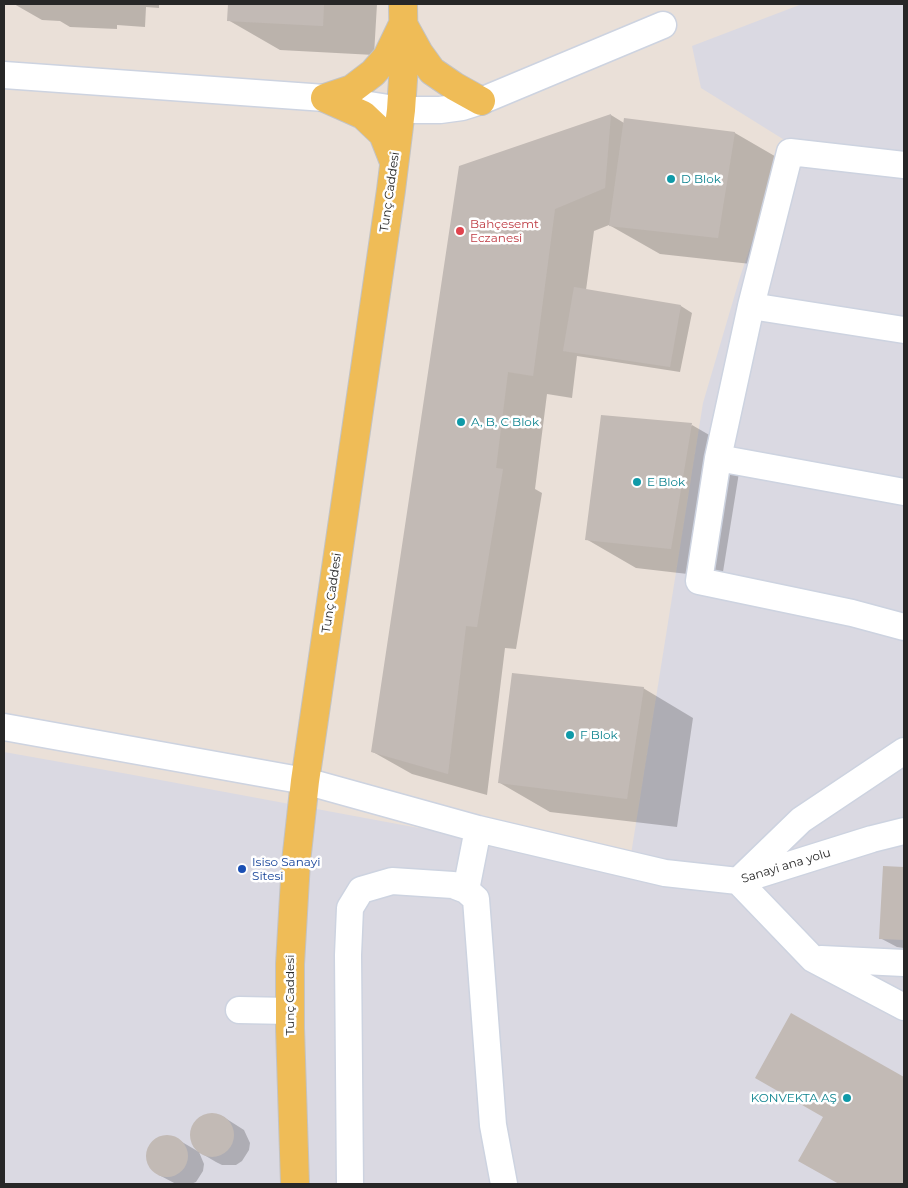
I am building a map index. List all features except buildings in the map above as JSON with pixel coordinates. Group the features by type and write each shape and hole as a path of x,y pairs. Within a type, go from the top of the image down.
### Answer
{"main road":[{"path":"325,98 352,89 373,73 388,57 403,14"},
{"path":"403,14 419,53 432,71 481,101"},
{"name":"Tunç Caddesi","path":"295,1184 290,964 295,880 305,781 401,110 404,64 403,14"},
{"path":"325,98 363,115 383,134 394,162"}],"street":[{"path":"4,76 325,98 401,110 440,110 462,107 481,101 663,25"},
{"path":"904,165 790,152 751,306 718,458 700,581 852,613 904,627"},
{"path":"751,306 904,330"},
{"path":"718,458 904,492"},
{"name":"Sanayi ana yolu","path":"4,727 305,781 478,829 666,873 738,881 872,839 904,831"},
{"path":"904,751 801,820 738,881 813,959 904,1007"},
{"path":"466,890 478,829"},
{"path":"872,839 904,842"},
{"path":"350,1184 348,955 350,908 361,890 392,881 452,885 466,890 476,899 493,1125 504,1184"},
{"path":"813,959 904,963"},
{"path":"239,1010 290,1011"}],"shaded area":[{"path":"802,4 904,4 904,1184 4,1184 4,752 629,867 703,403 740,277 786,141 701,88 692,46"}],"place":[{"name":"D Blok","path":"671,179"},
{"name":"Bahçesemt Eczanesi","path":"460,231"},
{"name":"A, B, C Blok","path":"461,422"},
{"name":"E Blok","path":"637,482"},
{"name":"F Blok","path":"570,735"},
{"name":"Isiso Sanayi Sitesi","path":"242,869"},
{"name":"KONVEKTA AŞ","path":"847,1098"}]}
